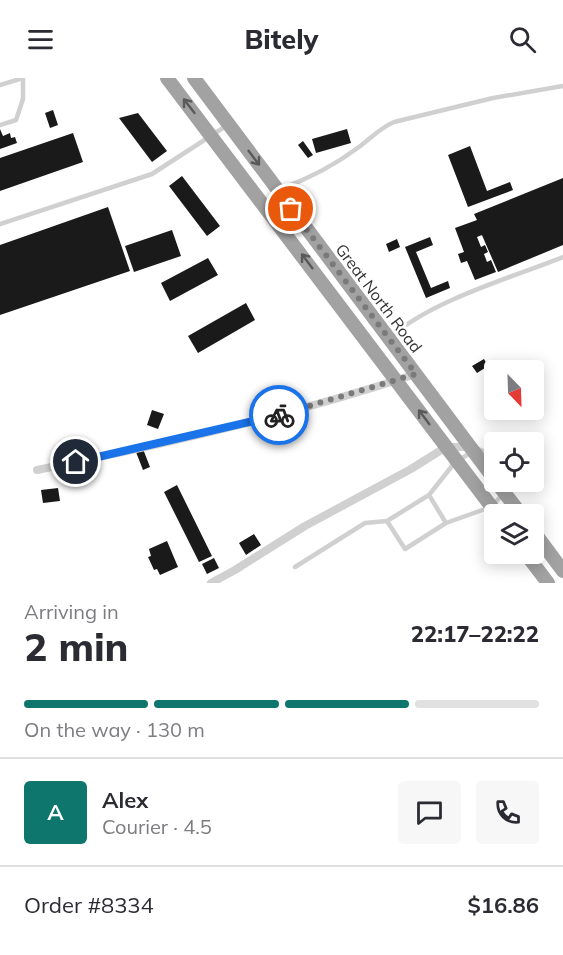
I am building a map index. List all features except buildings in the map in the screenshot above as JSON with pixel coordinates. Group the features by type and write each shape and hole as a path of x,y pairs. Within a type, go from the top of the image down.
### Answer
{"highway":[{"path":"167,78 489,504"},
{"name":"Great North Road","path":"194,78 484,466"},
{"name":"Great North Road","path":"504,492 513,504"},
{"path":"544,545 563,571"},
{"path":"534,564 548,583"}],"street":[{"path":"37,470 254,421 416,374"},
{"path":"211,583 304,526 411,469 446,447 472,450"}],"lane":[{"path":"0,85 23,78 23,99 16,120 0,125"},
{"path":"278,190 318,173 360,146 383,127 394,122 494,98 563,86"},
{"path":"0,224 152,174 228,124"},
{"path":"389,339 415,318 441,305 563,257"},
{"path":"296,567 365,523 387,521 429,495 456,461 472,450 484,453"},
{"path":"429,495 446,523"},
{"path":"387,521 405,549 446,523 484,514"}],"way so far":[{"path":"279,415 416,374 291,209"}],"route":[{"path":"76,462 279,415"}]}
